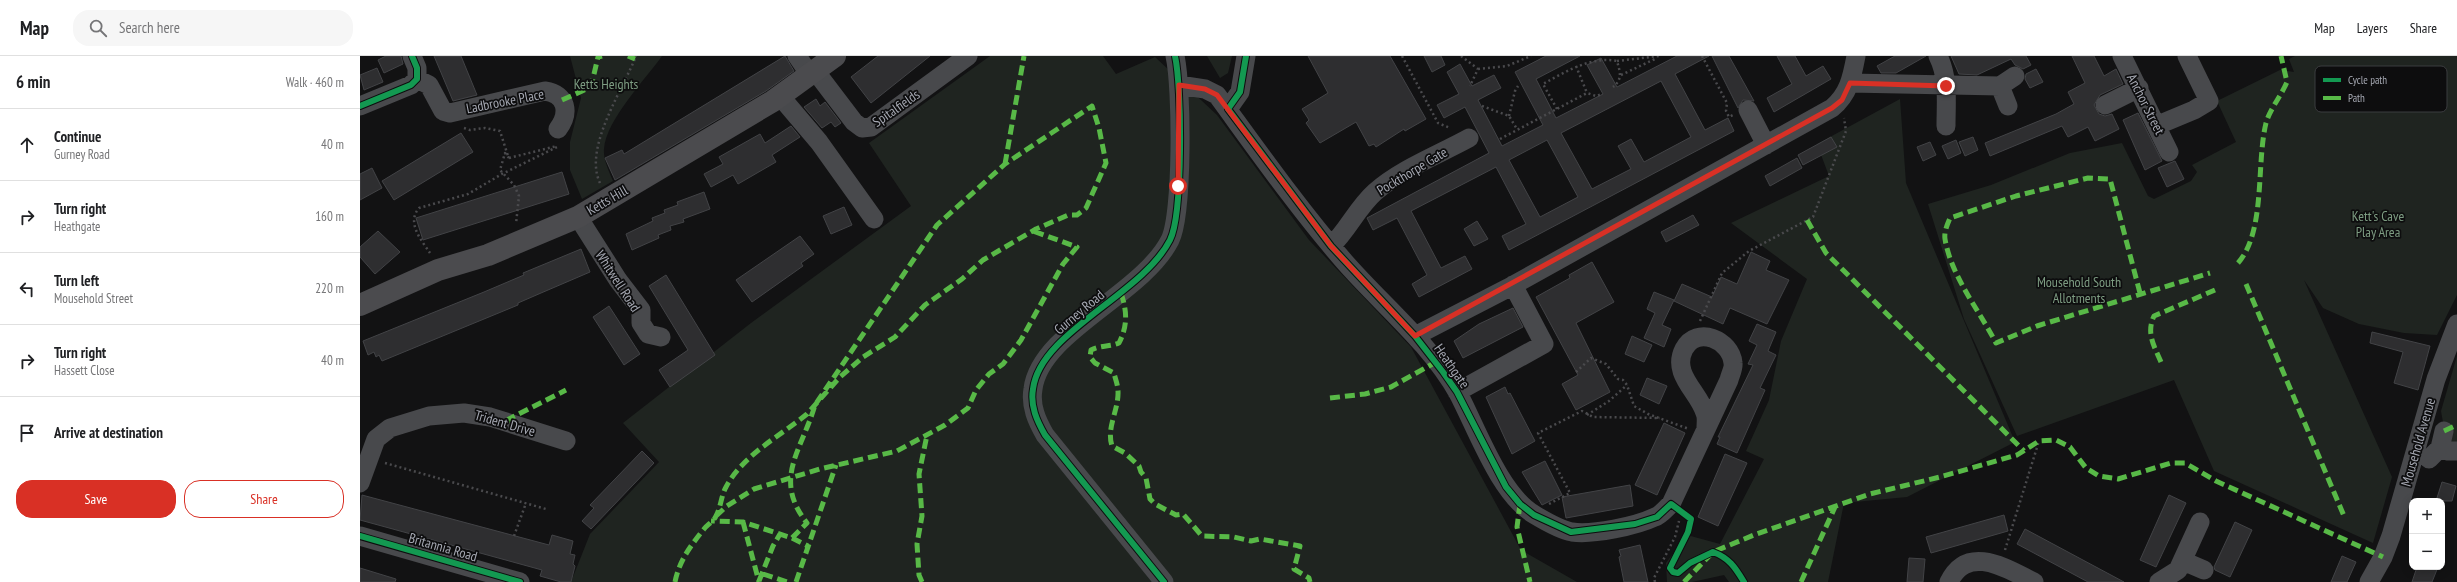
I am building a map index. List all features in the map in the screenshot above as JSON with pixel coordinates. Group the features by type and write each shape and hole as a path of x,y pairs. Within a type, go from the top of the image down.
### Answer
{"main road":[{"name":"Ketts Hill","path":"360,305 438,270 488,255 578,217 780,96 835,56"}],"street":[{"name":"Ladbrooke Place","path":"412,56 423,82 443,111 450,112 545,91 554,92 562,100 565,114 564,122 558,129"},
{"path":"797,56 813,73"},
{"name":"Spitalfields","path":"813,73 854,122 862,128 871,127 968,56"},
{"name":"Gurney Road","path":"1164,582 1044,435 1036,420 1033,390 1036,377 1055,348 1149,268 1170,239 1176,220 1178,186 1179,85 1175,56"},
{"path":"1228,109 1240,92 1246,56"},
{"path":"1415,336 1507,283 1766,146 1832,108 1842,100 1850,83 1856,56"},
{"path":"1938,56 1944,72 1946,86 1946,126"},
{"name":"Anchor Street","path":"2122,56 2158,125 2169,152"},
{"path":"2158,125 2194,110 2209,101 2187,56"},
{"path":"1850,83 1946,86 2008,81 2008,106"},
{"path":"360,106 423,82"},
{"name":"Heathgate","path":"1179,85 1212,92 1217,95 1331,246 1415,336 1457,392 1506,487 1520,504 1532,513 1571,532 1592,531 1635,524 1657,516 1670,504 1729,380 1733,365 1731,353 1724,343 1715,338 1699,338"},
{"path":"2105,105 2139,88"},
{"path":"780,96 819,142 874,220"},
{"path":"1748,110 1766,146"},
{"name":"Pockthorpe Gate","path":"1331,246 1346,229 1359,209 1376,191 1405,172 1468,138"},
{"name":"Whitwell Road","path":"578,217 618,280 641,310 641,323 648,334 661,337"},
{"path":"1457,392 1544,344 1507,283"},
{"name":"Mousehold Avenue","path":"2369,582 2383,557 2391,536 2436,378 2457,324"},
{"path":"1699,338 1685,348 1681,361 1683,373 1689,387 1701,402 1706,414 1704,432"},
{"name":"Trident Drive","path":"360,483 376,439 390,428 429,416 464,412 490,417 566,441"},
{"path":"2158,582 2178,570 2200,522"},
{"name":"Britannia Road","path":"360,536 520,582"},
{"path":"1949,582 1965,565 1974,561 1984,560 2034,582"},
{"path":"2183,561 2204,570"}],"path":[{"path":"595,162 611,112 636,56"},
{"path":"1402,56 1438,123 1466,132 1468,138"},
{"path":"1461,56 1478,69 1507,66 1531,56"},
{"path":"1702,56 1727,103 1726,111 1729,117 1746,108 1748,110"},
{"path":"1557,109 1543,84 1576,66 1596,57 1608,57 1617,60 1658,57"},
{"path":"1621,75 1658,57"},
{"path":"1614,87 1619,83 1621,75 1617,60"},
{"path":"1576,66 1587,93"},
{"path":"1470,86 1478,69"},
{"path":"1509,116 1515,91 1518,86"},
{"path":"1500,138 1587,93 1596,96 1602,94"},
{"path":"1482,106 1509,116 1517,129"},
{"path":"459,124 470,130 485,128 500,131 509,158"},
{"path":"1699,338 1697,328 1722,273 1749,251 1813,217 1846,131"},
{"path":"430,252 417,235 415,221 416,212 419,208 468,194 502,174 563,144 509,158"},
{"path":"509,158 505,153 500,165 502,174 514,185 519,196 516,224"},
{"path":"1576,372 1583,363 1595,358 1606,364 1618,379 1627,385 1634,406 1660,418"},
{"path":"1587,415 1609,401 1627,385"},
{"path":"1532,513 1570,493 1538,433 1582,411 1593,418 1667,419 1704,432"},
{"path":"2000,566 2039,441"},
{"path":"369,458 546,509"},
{"path":"514,536 526,503"},
{"path":"1655,582 1654,578 1675,537 1679,521 1670,504"}],"green space":[{"name":"Ketts Heights","path":"570,56 662,56 627,101 606,138 604,157 613,181 582,199 570,170 570,142 581,98"},
{"path":"990,56 1103,56 1116,74 1155,57 1217,115 1309,240 1411,347 1521,550 1577,582 571,582 590,534 659,462 623,423 751,323 911,206 869,143"},
{"path":"1207,56 1232,56 1228,73 1220,78"},
{"name":"Mousehold South Allotments","path":"2295,56 2457,56 2457,295 2437,335 2404,333 2359,324 2323,308 2304,280 2392,477 2373,543 2214,471 2174,380 2017,436 1964,319 1928,204 1991,185 2070,153 2122,143 2148,196 2154,199 2191,181 2197,172 2192,165 2236,142 2217,101 2280,70 2294,72 2289,59"},
{"path":"1900,99 1906,183 2015,442 1907,497 1844,503 1828,582 1729,582 1724,575 1692,582 1667,582 1666,563 1687,535 1720,544 1764,459 1746,451 1769,400 1781,341 1807,279 1731,223 1829,176 1817,144"},
{"path":"2457,356 2457,451 2448,451 2441,411"}],"building":[{"path":"386,56 401,56 403,64 384,73 378,60"},
{"path":"434,56 461,56 477,95 453,101"},
{"path":"785,56 794,71 766,91 615,180 605,158 622,150 624,154"},
{"path":"878,56 930,56 871,103 851,77"},
{"path":"1308,56 1390,56 1426,119 1405,131 1404,129 1376,147 1374,144 1369,146 1356,122 1320,143 1306,123 1309,120 1302,109 1328,93"},
{"path":"1424,56 1441,56 1445,65 1432,72"},
{"path":"1546,56 1580,56 1536,79 1556,118 1603,94 1587,65 1601,58 1617,87 1677,56 1709,56 1675,74 1705,130 1728,118 1734,131 1509,250 1502,236 1526,224 1496,167 1411,211 1441,268 1465,256 1472,269 1419,297 1412,284 1427,275 1397,218 1373,230 1367,218 1489,153 1465,107 1444,118 1437,105 1459,94 1447,72 1460,64 1472,86 1494,75 1501,88 1478,100 1502,146 1543,125 1515,72","holes":["1661,81 1691,137 1644,162 1631,139 1618,146 1631,169 1592,189 1561,133","1547,140 1578,197 1540,217 1509,160"]},
{"path":"1712,56 1729,56 1754,101 1743,100 1738,108"},
{"path":"1777,56 1795,56 1806,76 1823,66 1831,79 1774,112 1767,98 1792,84"},
{"path":"1895,56 1926,56 1896,73 1881,73 1877,66"},
{"path":"1951,56 2026,56 2031,65 2023,69 2015,65 2011,59 1977,75 1959,74"},
{"path":"2072,56 2094,56 2104,76 2116,69 2123,84 2100,95 2094,105 2099,114 2105,116 2112,114 2119,129 2095,141 2088,127 2068,137 2062,126 1990,156 1985,143 2056,114 2074,104 2068,92 2085,83"},
{"path":"377,68 383,82 364,90 360,75"},
{"path":"2036,69 2043,82 2030,88 2025,79 2026,74"},
{"path":"816,99 820,106 825,102 841,123 835,127 831,122 822,128 804,107"},
{"path":"2138,113 2162,161 2145,170 2123,120"},
{"path":"791,126 800,137 772,155 776,162 738,184 733,175 711,187 704,174 723,164 719,157 760,134 765,143"},
{"path":"461,133 473,152 394,200 382,181"},
{"path":"1831,137 1837,147 1803,165 1798,155"},
{"path":"1973,137 1978,150 1965,156 1959,142"},
{"path":"1956,140 1961,153 1948,159 1942,146"},
{"path":"1930,142 1936,155 1923,161 1917,147"},
{"path":"1797,158 1802,168 1770,186 1765,176"},
{"path":"2175,161 2184,179 2167,187 2158,168"},
{"path":"372,168 382,188 360,200 360,174"},
{"path":"562,172 569,194 423,240 416,218"},
{"path":"704,192 710,209 683,219 684,222 670,226 671,230 658,235 659,238 632,250 626,234 653,221 652,218 665,213 664,210 678,205 677,202"},
{"path":"844,207 852,225 831,234 823,216"},
{"path":"1693,215 1699,225 1666,242 1661,232"},
{"path":"1477,221 1488,239 1474,246 1464,229"},
{"path":"378,231 400,252 375,274 360,257 360,247"},
{"path":"800,236 814,254 801,263 803,266 752,302 736,280"},
{"path":"581,249 590,272 518,303 518,305 382,361 379,355 376,357 374,352 368,355 363,341 484,292 524,275 523,273"},
{"path":"1751,252 1770,261 1766,270 1789,280 1767,324 1730,308 1723,324 1674,301 1682,284 1712,297 1721,277 1737,284"},
{"path":"1592,262 1614,302 1576,323 1610,392 1576,410 1562,384 1578,375 1536,297 1570,278 1569,275"},
{"path":"666,275 715,355 670,387 659,370 688,350 649,286"},
{"path":"1654,292 1674,300 1662,325 1671,329 1664,347 1644,338 1655,313 1647,309"},
{"path":"609,306 640,354 624,365 593,317"},
{"path":"1513,308 1523,327 1463,358 1454,341 1479,324"},
{"path":"1757,324 1776,332 1768,351 1776,355 1760,388 1765,390 1737,453 1717,444 1720,437 1718,437 1753,365 1748,364 1757,345 1749,341"},
{"path":"2372,332 2430,346 2418,390 2394,383 2403,352 2370,343"},
{"path":"1632,336 1652,345 1644,362 1625,354"},
{"path":"1647,378 1667,386 1659,404 1640,395"},
{"path":"1505,387 1508,394 1510,393 1535,441 1512,454 1486,397"},
{"path":"1664,423 1685,433 1657,495 1635,485"},
{"path":"642,451 654,463 591,529 582,521 594,508 590,505"},
{"path":"1725,454 1747,463 1718,526 1698,517"},
{"path":"1545,461 1562,495 1542,505 1522,472"},
{"path":"2442,482 2456,486 2452,501 2445,501 2445,498 2437,498"},
{"path":"1630,485 1633,506 1566,518 1562,497"},
{"path":"362,495 549,545 552,535 573,541 570,554 575,555 573,564 575,566 571,582 561,582 540,576 542,570 360,520"},
{"path":"2169,495 2186,503 2156,567 2140,560"},
{"path":"2004,515 2008,531 1931,553 1926,537"},
{"path":"2235,522 2252,530 2230,577 2215,570 2214,567"},
{"path":"2025,529 2124,582 2088,582 2017,544"},
{"path":"1640,545 1648,582 1624,582 1619,550"},
{"path":"2342,556 2356,562 2347,582 2331,582"},
{"path":"1909,558 1925,559 1923,582 1907,582"},
{"path":"360,568 396,579 395,582 360,582"},
{"path":"2416,570 2437,570 2432,582 2412,582"}],"marked path":[{"path":"562,100 591,87 598,57 602,56"},
{"path":"628,56 635,59"},
{"path":"1005,164 1024,56"},
{"path":"2238,263 2247,249 2253,233 2257,215 2261,158 2266,123 2287,82 2281,56"},
{"path":"675,582 679,567 686,554 704,529 712,521 714,520 726,487 742,465 807,414 839,378 863,357 895,337 925,305 962,279 983,260 1036,229 1068,215 1077,215 1086,208 1106,163 1099,128 1092,106 1005,164 937,225 815,405 809,421 798,451 793,464 791,478 792,492 797,507 807,523 792,538 743,522 711,521"},
{"path":"2140,293 2110,179 2088,178 2016,196 1950,218 1947,226 1945,239 1953,266 1966,292 1996,343 2037,326 2210,273"},
{"path":"1807,220 1826,253 2024,451"},
{"path":"716,516 727,506 754,489 820,469 897,451 945,425 968,408 976,390 989,374 1003,364 1021,340 1063,264 1077,247 1033,231"},
{"path":"2246,284 2344,516"},
{"path":"2161,362 2151,334 2154,316 2215,290"},
{"path":"1121,293 1126,318 1124,330 1119,343 1098,347 1091,350 1090,357 1095,363 1114,373 1117,384 1118,398 1111,432 1112,446 1125,453 1139,466 1141,472 1146,478 1150,499 1155,504 1176,515 1183,514 1202,536 1234,537 1251,541 1260,539 1300,546 1294,569 1309,578 1310,582"},
{"path":"1330,398 1365,394 1391,387 1436,362"},
{"path":"507,422 509,419 566,390"},
{"path":"2444,431 2457,425"},
{"path":"922,582 919,575 917,544 922,516 919,474 927,435"},
{"path":"1684,582 1713,552 1754,535 1870,494 1940,477 2017,455 2039,441 2056,440 2070,447 2086,468 2099,476 2118,479 2171,463 2185,463 2216,481 2383,557"},
{"path":"796,582 836,465"},
{"path":"1520,504 1517,527 1530,582"},
{"path":"1801,582 1835,507"},
{"path":"743,522 759,582"},
{"path":"759,581 773,546 780,534"},
{"path":"792,538 808,546"},
{"path":"763,574 787,582"}],"cycle path":[{"path":"360,106 411,85 417,79 417,68 412,56"},
{"path":"1164,582 1045,435 1033,407 1032,395 1040,368 1053,349 1072,331 1138,278 1156,260 1170,240 1177,205 1180,150 1179,94 1175,56"},
{"path":"1246,56 1240,92 1228,109 1331,246 1415,336 1443,372 1457,392 1506,487 1520,504 1534,515 1571,532 1635,524 1657,517 1671,504 1691,519 1688,532 1670,568 1673,572 1678,573 1690,563 1713,552 1719,554 1727,560 1738,572 1744,582"},
{"path":"360,536 520,582"}],"route":[{"path":"1178,186 1179,85 1205,89 1217,95 1278,178 1331,246 1384,306 1415,336 1508,288 1832,108 1842,100 1850,83 1946,86"}],"park label":[{"name":"Kett's Cave Play Area","path":"2378,224"}]}
